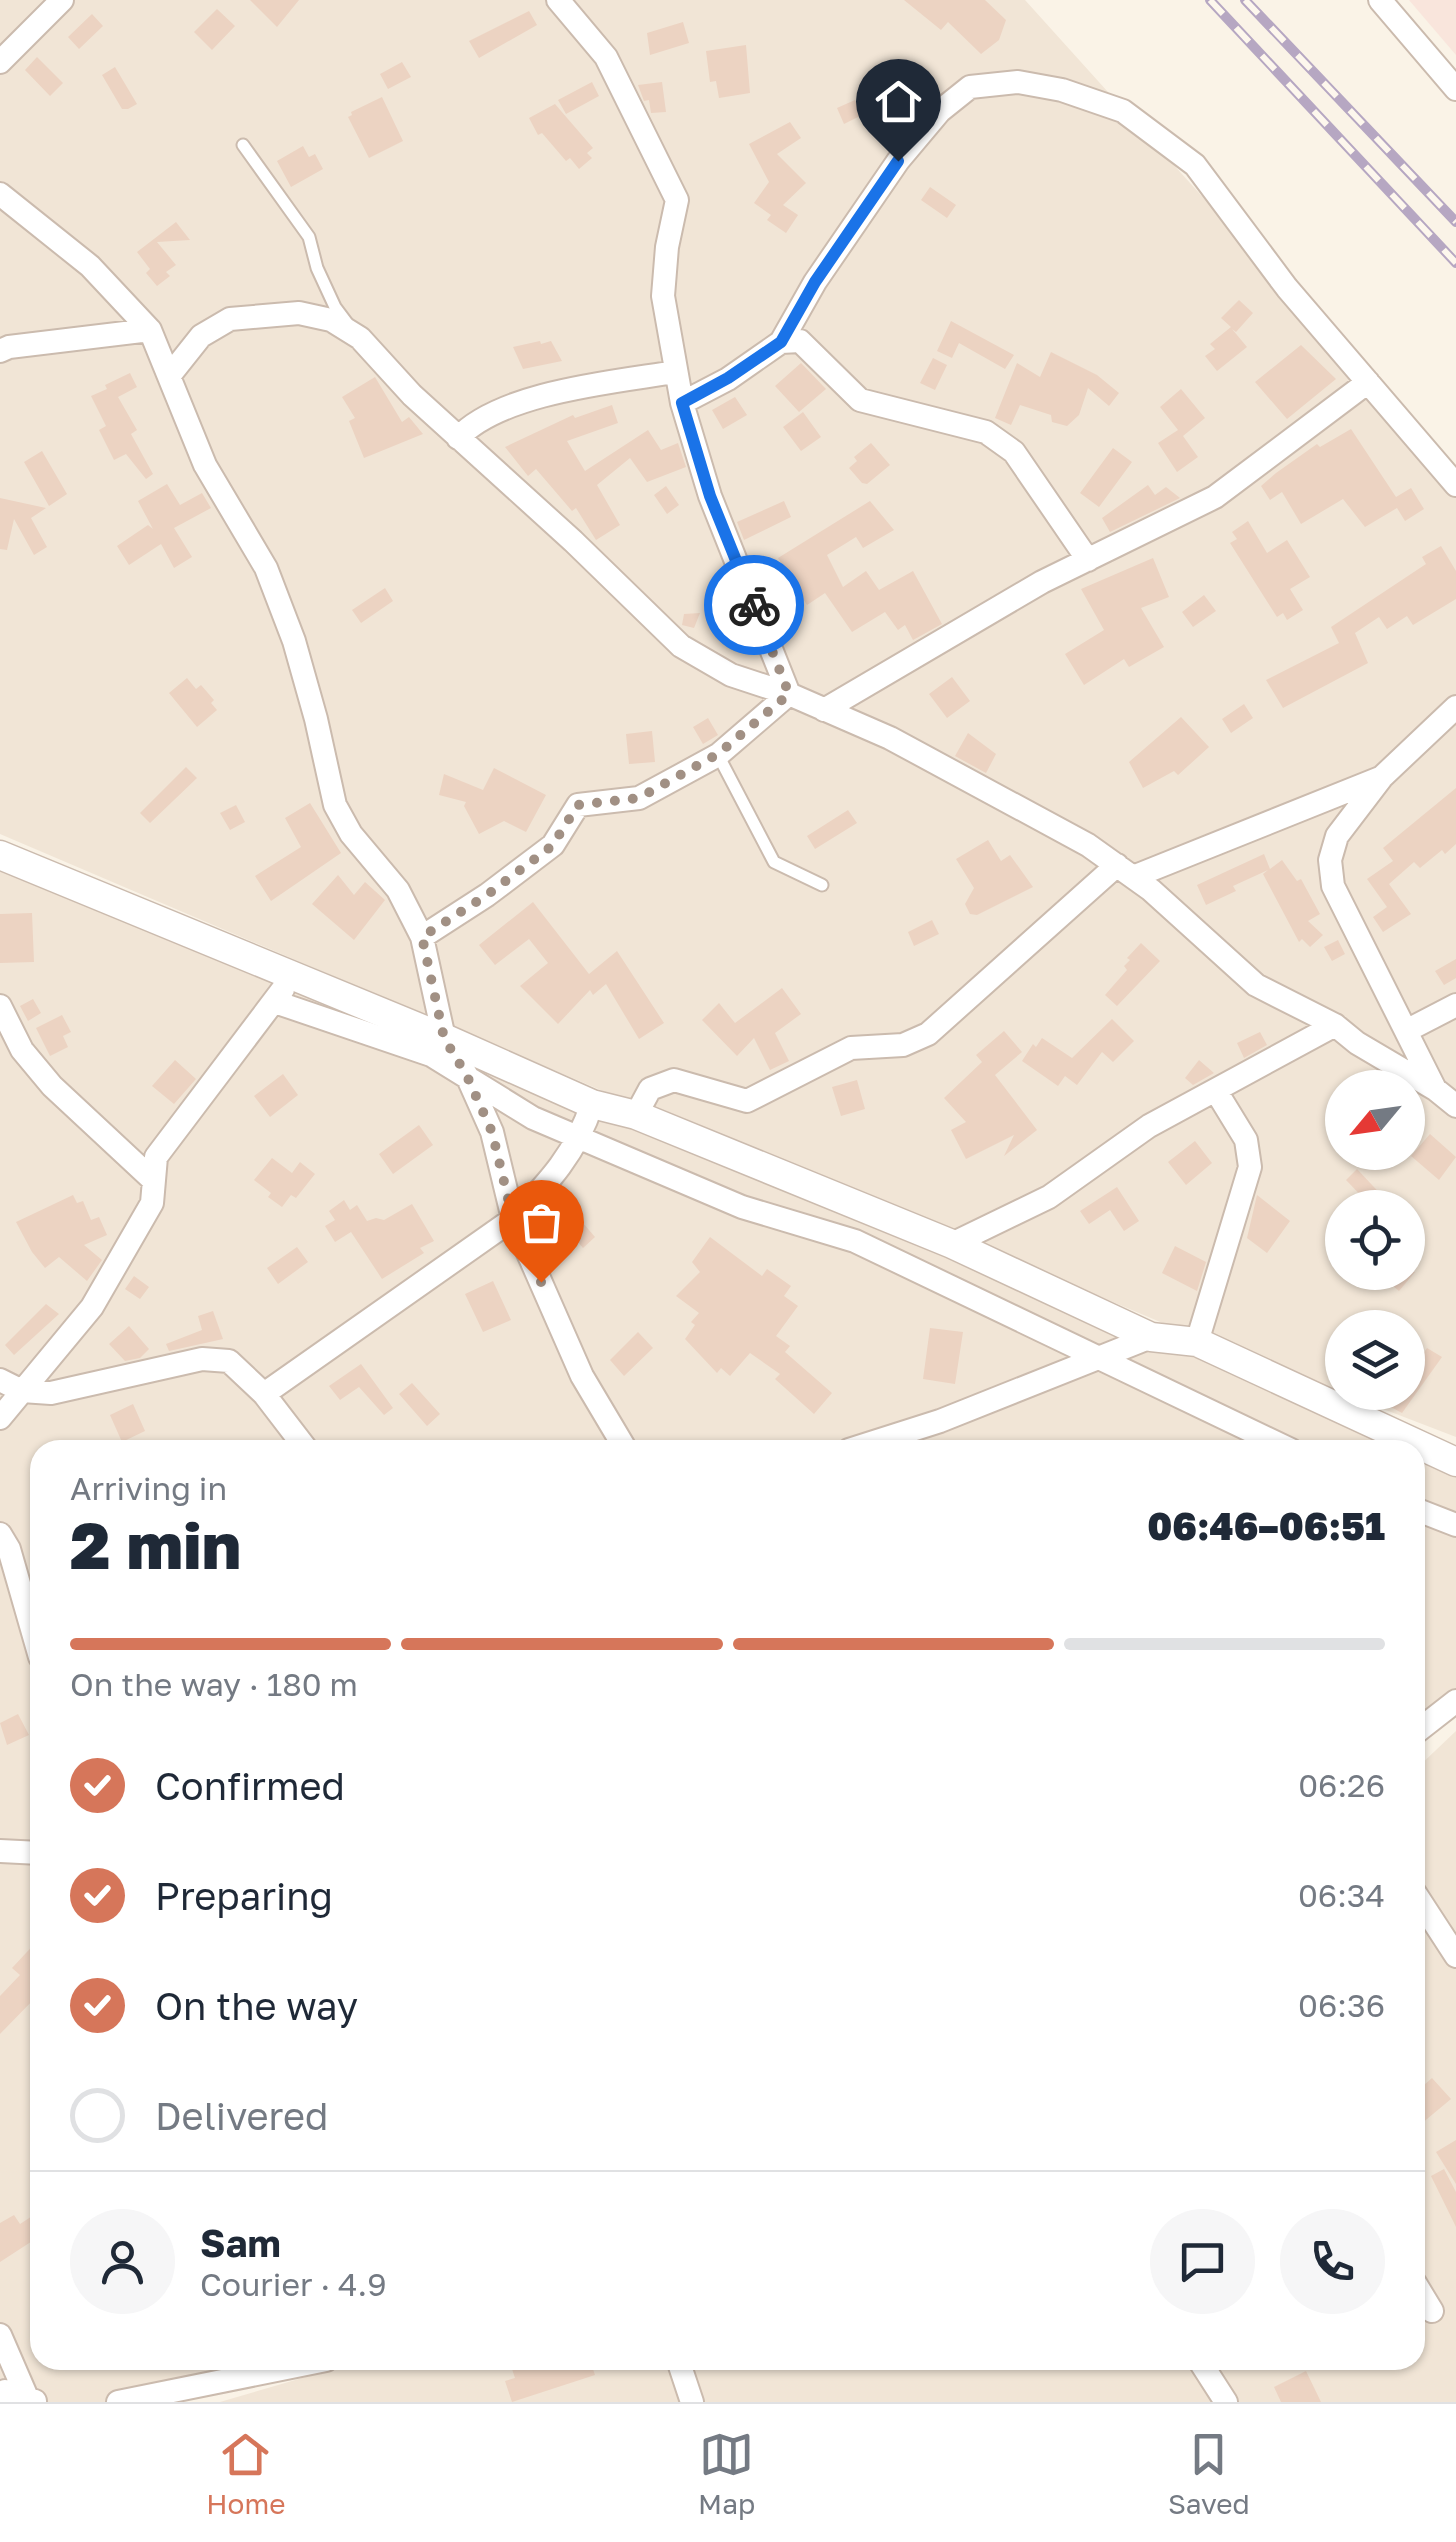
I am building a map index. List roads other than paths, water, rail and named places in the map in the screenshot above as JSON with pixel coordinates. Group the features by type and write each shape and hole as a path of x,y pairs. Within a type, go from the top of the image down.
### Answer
{"street":[{"path":"0,62 62,0"},
{"path":"558,0 606,57 676,200 667,247 664,296 682,403 710,496 789,694"},
{"path":"1380,0 1456,89"},
{"path":"682,403 781,342 815,282 898,161 940,111 970,88 1018,82 1062,90 1123,111 1195,166 1287,288 1456,485"},
{"path":"0,174 6,199 90,266 150,330 205,464 266,568 294,642 316,718 334,805 351,834 398,890 422,937 444,1038 467,1076 492,1132 513,1219 582,1376 620,1440"},
{"path":"170,375 201,336 230,318 299,313 331,320 360,338 412,395 573,541 681,646 731,675 789,694 890,738 1088,845 1125,871 1256,985 1334,1025 1456,1106"},
{"path":"0,351 150,330"},
{"path":"781,342 800,341 860,400 986,432 1014,452 1088,560"},
{"path":"458,438 482,418 515,404 602,383 675,372"},
{"path":"824,710 1042,582 1215,497 1368,382"},
{"path":"422,937 552,846 578,805 639,798 718,754 789,694"},
{"path":"1435,1089 1333,886 1330,860 1336,836 1382,777 1456,706"},
{"path":"636,1115 650,1089 674,1080 747,1101 851,1048 903,1045 928,1034 1125,871 1382,777"},
{"path":"0,855 444,1038 592,1104 636,1115 952,1244 1151,1338 1196,1342 1408,1440"},
{"path":"0,1418 92,1307 152,1203 156,1157 292,975"},
{"path":"275,1002 431,1054 533,1118 742,1207 855,1242 1270,1440"},
{"path":"1406,1032 1456,1005"},
{"path":"0,1006 22,1050 52,1086 153,1180"},
{"path":"952,1244 1049,1197 1148,1126 1334,1025"},
{"path":"1196,1342 1250,1167 1246,1140 1216,1092"},
{"path":"264,1394 513,1219 544,1188 581,1138 592,1104"},
{"path":"884,1440 1151,1338"},
{"path":"0,1380 22,1391 51,1393 202,1359 229,1361 264,1394 298,1440"},
{"path":"1425,1448 1456,1462"},
{"path":"1425,1513 1456,1526"},
{"path":"0,1534 10,1550 30,1621"},
{"path":"1425,1725 1456,1701"},
{"path":"0,1851 30,1852"},
{"path":"1425,1908 1456,1956"},
{"path":"1425,2299 1432,2311"},
{"path":"0,2335 31,2401"},
{"path":"118,2402 276,2370"},
{"path":"681,2370 692,2402"},
{"path":"1205,2370 1226,2402"},
{"path":"0,2393 5,2391 31,2401"}],"lane":[{"path":"243,145 309,237 316,268 334,307 360,338"},
{"path":"718,754 774,862 822,885"}],"railway":[{"path":"1210,0 1456,263"},
{"path":"1245,0 1456,222"}]}
